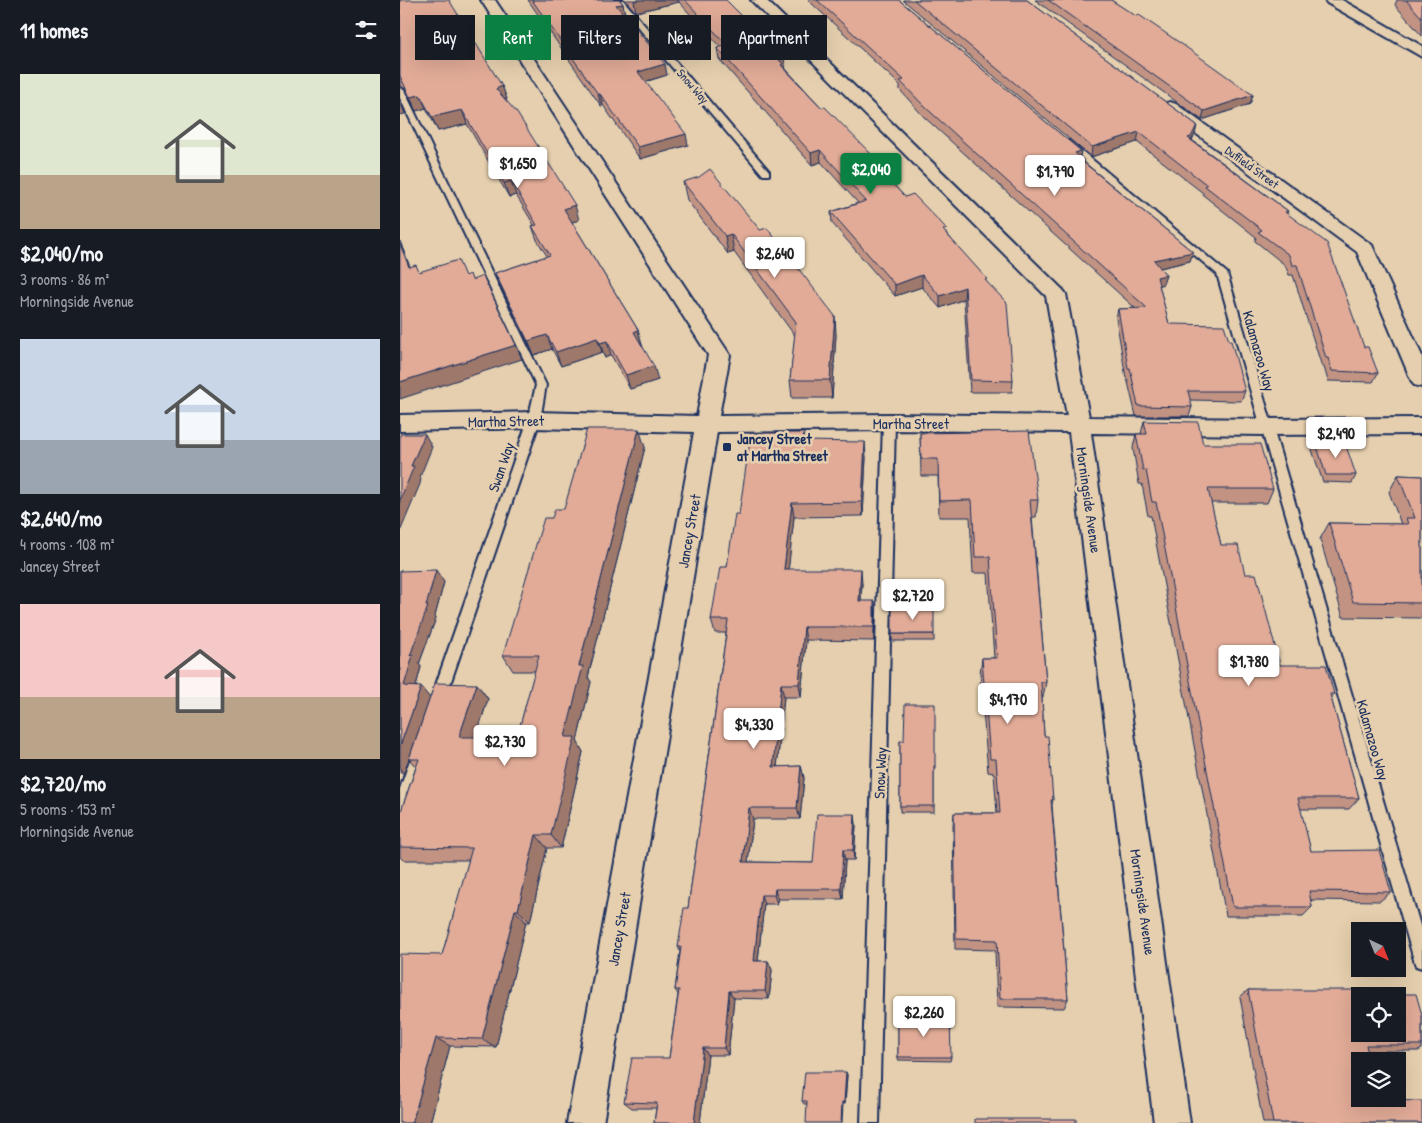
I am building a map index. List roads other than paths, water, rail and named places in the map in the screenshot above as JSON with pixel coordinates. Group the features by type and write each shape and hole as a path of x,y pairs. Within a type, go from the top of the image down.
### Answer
{"street":[{"name":"Jancey Street","path":"488,0 719,355 584,1123"},
{"name":"Morningside Avenue","path":"758,0 1056,294 1079,424 1172,1123"},
{"path":"1332,0 1422,52"},
{"name":"Duffield Street","path":"1158,99 1365,249 1422,380"},
{"name":"Martha Street","path":"400,423 534,420 707,424 889,422 1422,426"}],"lane":[{"name":"Snow Way","path":"619,0 766,173"},
{"name":"Swan Way","path":"400,90 541,384 534,420 435,707"},
{"name":"Kalamazoo Way","path":"1055,133 1222,273 1422,960"},
{"name":"Snow Way","path":"870,1123 889,422"},
{"path":"400,811 426,736"}],"place":[{"name":"Jancey Street at Martha Street","path":"727,447"}]}
